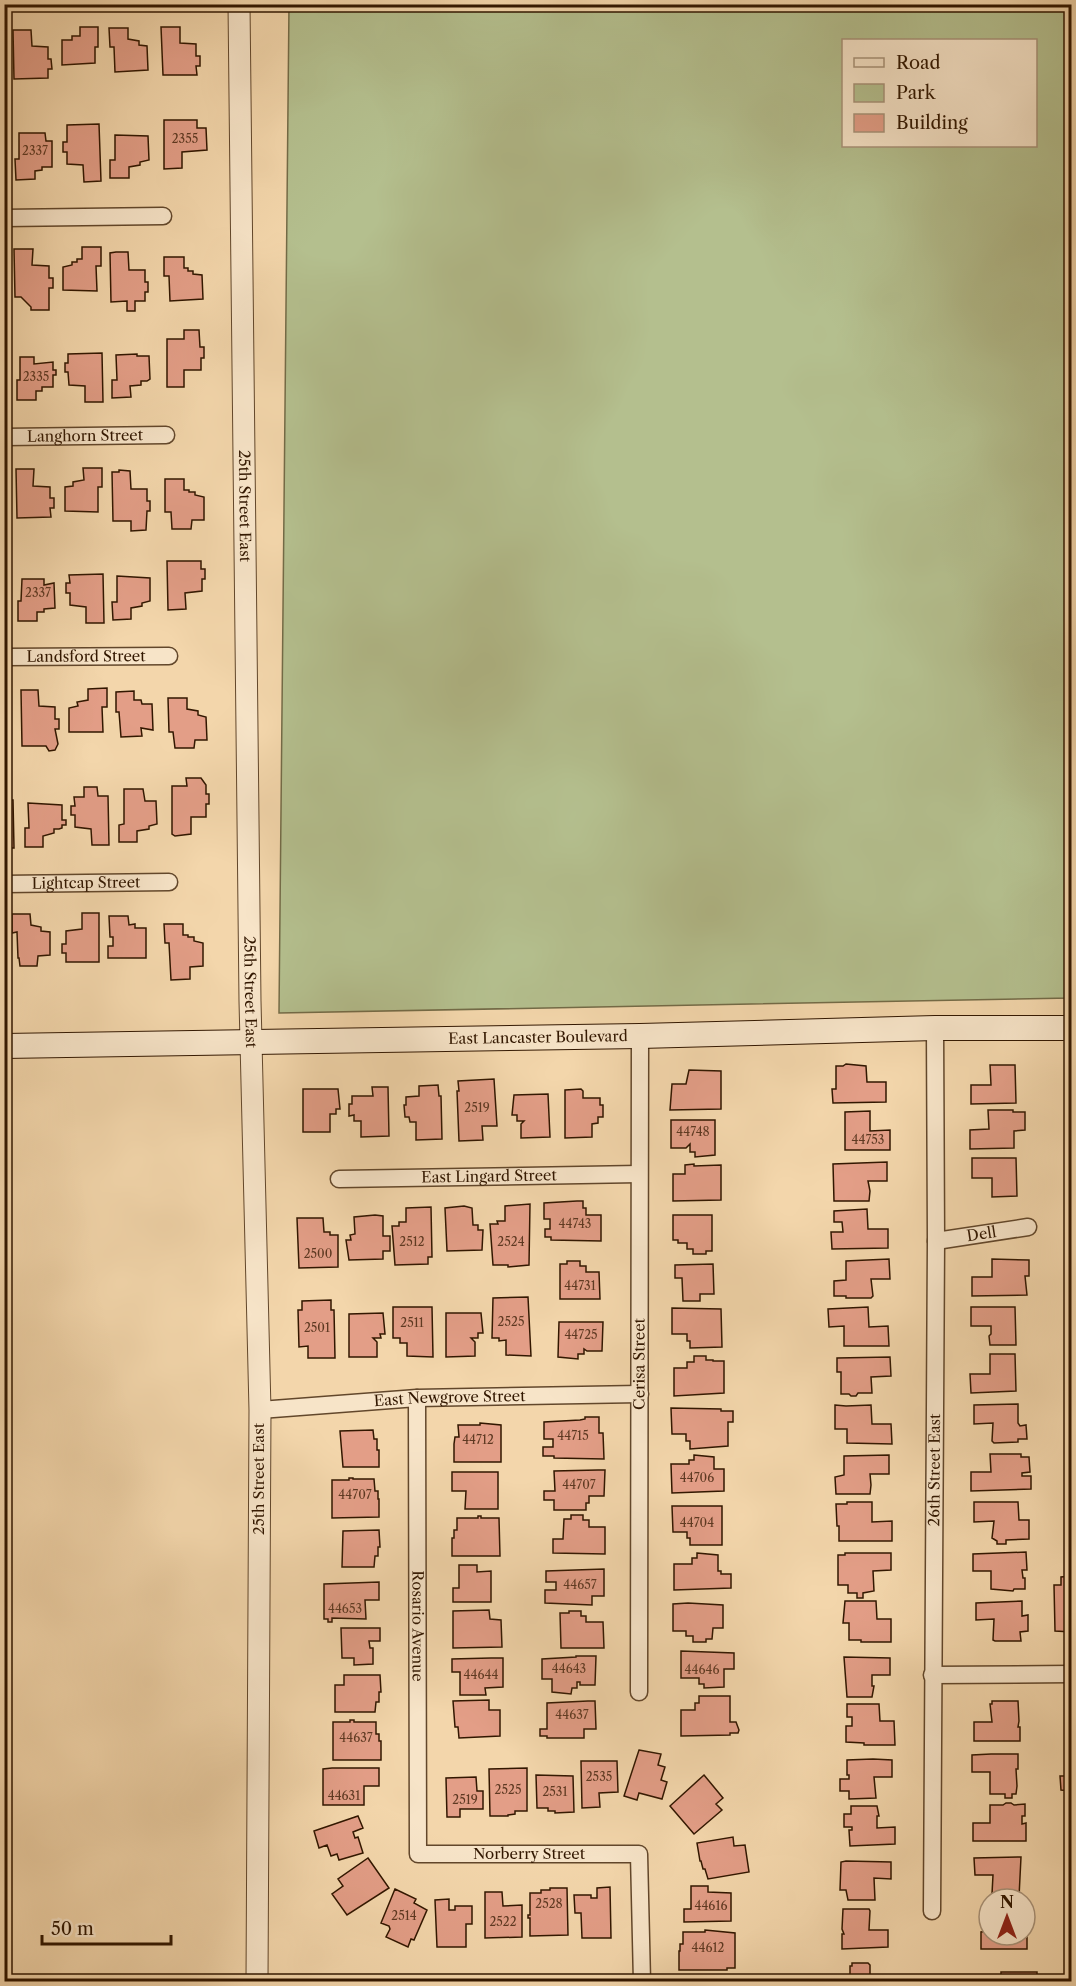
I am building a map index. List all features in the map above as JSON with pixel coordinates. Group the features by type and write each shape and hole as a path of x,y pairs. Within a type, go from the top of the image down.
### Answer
{"main road":[{"name":"East Lancaster Boulevard","path":"4,1047 640,1036 935,1028 1071,1028"}],"street":[{"name":"25th Street East","path":"239,4 252,1043 260,1410 257,1982"},
{"path":"4,218 163,216"},
{"name":"Langhorn Street","path":"4,437 166,435"},
{"name":"Landsford Street","path":"4,657 169,656"},
{"name":"Lightcap Street","path":"4,884 169,882"},
{"name":"26th Street East","path":"932,1911 935,1028"},
{"name":"Cerisa Street","path":"639,1692 640,1036"},
{"name":"East Lingard Street","path":"339,1179 639,1174"},
{"name":"Dell","path":"936,1241 1028,1227"},
{"name":"East Newgrove Street","path":"260,1410 417,1398 640,1394"},
{"name":"Rosario Avenue","path":"417,1398 418,1854"},
{"path":"932,1675 1071,1674"},
{"name":"Norberry Street","path":"418,1854 639,1854 642,1982"}],"green space":[{"path":"289,5 1071,5 1071,998 279,1013"}],"building":[{"path":"80,27 98,27 95,63 62,65 62,40 72,40 72,36 80,36"},
{"path":"161,27 180,27 180,43 196,44 196,56 200,56 200,66 196,66 197,75 163,75"},
{"path":"109,28 128,28 128,39 139,41 139,45 147,46 148,70 115,72 114,47 110,47"},
{"path":"13,30 31,30 32,46 48,47 48,59 51,59 52,69 48,69 48,78 14,79"},
{"path":"164,120 197,120 197,128 206,128 207,150 182,152 182,168 164,169"},
{"path":"99,124 101,181 84,182 83,165 67,164 67,152 63,152 63,142 67,142 67,125"},
{"path":"19,133 45,133 46,141 52,141 52,167 42,167 42,170 35,171 35,179 16,180 15,159 19,159"},
{"path":"115,135 148,136 149,160 129,167 129,178 110,178 110,160 115,160"},
{"path":"82,247 101,247 101,266 96,266 97,291 63,290 63,267 72,265 72,262 77,262 77,259 82,259"},
{"path":"14,249 33,249 32,265 49,266 49,278 53,278 53,288 49,288 49,310 31,310 31,307 21,297 15,297"},
{"path":"128,252 129,270 145,270 148,292 145,292 145,301 135,301 135,311 127,311 127,301 111,302 110,253"},
{"path":"164,257 184,257 184,268 193,271 193,274 202,275 203,299 170,301 169,276 164,276"},
{"path":"184,330 199,330 200,347 204,347 201,370 184,370 184,387 167,387 167,339 184,339"},
{"path":"102,353 103,402 85,402 85,386 69,385 68,372 65,372 68,354"},
{"path":"137,354 137,356 149,356 150,379 141,381 141,385 130,386 131,397 112,398 112,380 117,380 116,355"},
{"path":"20,357 34,357 34,364 53,362 53,370 56,370 56,375 53,375 53,387 42,387 42,391 36,391 36,400 17,400"},
{"path":"83,468 102,468 102,487 98,487 98,512 65,511 65,487 73,486 73,482 84,480"},
{"path":"16,469 34,469 33,486 50,487 50,498 54,498 54,508 50,508 51,517 17,518"},
{"path":"119,470 130,471 131,489 147,489 150,511 147,511 146,530 131,531 131,521 113,521 112,472 119,472"},
{"path":"165,479 184,479 184,490 204,497 204,520 192,520 191,529 172,529 171,512 165,512"},
{"path":"167,561 201,561 201,569 205,569 202,591 185,593 186,609 168,610"},
{"path":"103,574 104,623 86,623 86,607 70,605 70,593 66,593 66,583 70,583 69,575"},
{"path":"117,576 150,578 150,601 142,603 142,606 131,608 131,619 113,620 112,602 117,602"},
{"path":"22,579 44,579 44,585 54,583 55,608 37,612 37,621 18,621 18,601 21,601"},
{"path":"107,688 107,707 102,707 103,732 69,732 69,708 78,706 77,702 88,700 88,689"},
{"path":"21,690 38,690 39,706 55,707 55,719 59,719 59,729 55,729 58,744 55,750 49,751 46,746 22,746"},
{"path":"134,691 134,700 141,700 142,704 152,704 153,730 141,728 142,736 121,737 119,712 116,712 116,692"},
{"path":"4,692 11,692 9,728 4,728"},
{"path":"168,698 187,698 187,709 198,711 198,715 206,717 207,740 195,740 194,748 175,748 173,732 169,732"},
{"path":"186,778 201,778 206,785 206,794 209,794 209,804 206,804 206,817 191,817 191,834 175,836 172,834 172,786 187,786"},
{"path":"84,787 97,787 98,796 108,796 109,845 92,845 91,829 75,827 75,815 71,815 71,806 75,806 74,797 84,797"},
{"path":"124,789 143,789 145,801 156,801 157,824 149,826 149,829 137,831 137,842 119,842 119,825 124,824"},
{"path":"4,800 13,800 14,848 4,848"},
{"path":"28,803 62,805 62,820 66,820 66,825 54,829 54,833 43,836 43,847 25,847 25,828 29,828"},
{"path":"82,913 99,913 99,962 66,962 66,953 62,953 62,944 66,944 66,931 82,929"},
{"path":"12,914 30,914 31,925 41,927 41,931 50,932 50,955 38,956 37,966 20,966 17,932 12,933"},
{"path":"109,916 128,916 129,925 135,924 135,928 146,928 146,958 108,958 108,946 113,946"},
{"path":"164,924 183,924 183,935 194,937 194,941 203,943 203,966 190,967 190,979 171,980 169,943 165,943"},
{"path":"846,1064 866,1066 867,1082 886,1082 886,1102 833,1103 832,1089 836,1089 836,1066"},
{"path":"990,1065 1015,1065 1016,1103 971,1104 971,1085 991,1085"},
{"path":"689,1070 721,1071 721,1109 670,1110 672,1084 686,1084"},
{"path":"494,1079 497,1126 482,1126 483,1140 459,1141 458,1081"},
{"path":"438,1085 439,1096 441,1096 442,1139 416,1140 416,1122 410,1122 409,1117 405,1117 406,1097 419,1096 419,1086"},
{"path":"372,1087 388,1087 389,1136 361,1137 361,1121 354,1121 354,1115 349,1116 352,1096 373,1096"},
{"path":"303,1089 338,1089 340,1109 336,1109 336,1114 330,1114 330,1132 303,1132"},
{"path":"581,1089 583,1098 600,1098 600,1105 603,1105 603,1117 598,1117 598,1123 592,1124 592,1137 565,1138 565,1090"},
{"path":"548,1094 550,1137 521,1138 521,1124 524,1121 517,1121 517,1115 512,1115 514,1095"},
{"path":"988,1110 1025,1112 1025,1130 1014,1131 1014,1148 970,1149 970,1130 989,1129"},
{"path":"870,1111 870,1131 890,1130 890,1150 845,1150 845,1112"},
{"path":"671,1120 715,1120 715,1155 695,1157 695,1152 690,1152 690,1144 686,1148 671,1148"},
{"path":"972,1158 1016,1158 1017,1196 992,1197 992,1178 972,1178"},
{"path":"887,1162 887,1181 868,1181 869,1201 834,1201 833,1164"},
{"path":"694,1164 694,1166 721,1165 721,1200 673,1201 673,1174 685,1174 685,1165"},
{"path":"583,1201 586,1215 601,1215 601,1241 551,1240 551,1237 545,1237 545,1229 550,1229 550,1219 544,1219 544,1203"},
{"path":"530,1204 529,1265 508,1267 508,1265 493,1265 490,1224 505,1221 505,1206"},
{"path":"464,1206 472,1208 473,1225 478,1225 478,1230 483,1230 482,1250 447,1251 445,1208"},
{"path":"431,1207 432,1257 428,1257 428,1264 395,1265 392,1226 399,1226 399,1222 406,1222 406,1208"},
{"path":"867,1209 868,1229 888,1229 888,1248 832,1249 831,1232 843,1232 842,1222 834,1222 834,1211"},
{"path":"673,1215 712,1215 712,1251 706,1251 706,1254 693,1254 693,1249 687,1249 687,1243 678,1243 678,1240 673,1240"},
{"path":"383,1216 383,1236 390,1236 390,1251 383,1251 383,1259 349,1260 346,1240 351,1240 350,1235 355,1234 354,1217"},
{"path":"297,1218 323,1218 324,1232 338,1235 338,1267 299,1268"},
{"path":"889,1259 890,1279 871,1279 873,1296 871,1298 834,1296 834,1281 846,1280 846,1261"},
{"path":"992,1259 1029,1260 1029,1276 1025,1276 1027,1295 972,1296 972,1277 992,1277"},
{"path":"567,1261 580,1261 580,1266 586,1266 586,1272 599,1272 600,1299 560,1299 560,1264 567,1264"},
{"path":"713,1264 714,1294 700,1294 700,1301 683,1301 682,1278 675,1278 675,1265"},
{"path":"528,1297 531,1356 506,1355 506,1340 499,1341 499,1338 492,1338 493,1298"},
{"path":"331,1300 331,1310 334,1310 335,1358 308,1358 308,1346 299,1347 298,1310 302,1310 302,1301"},
{"path":"393,1307 432,1307 433,1357 407,1356 407,1343 400,1343 400,1338 393,1338"},
{"path":"868,1307 869,1327 888,1326 889,1346 844,1346 844,1326 829,1327 828,1309"},
{"path":"971,1307 1015,1307 1016,1345 990,1345 991,1326 971,1326"},
{"path":"672,1308 721,1309 722,1347 690,1348 687,1334 672,1334"},
{"path":"383,1313 385,1334 380,1334 381,1338 373,1338 377,1342 377,1357 349,1357 349,1314"},
{"path":"446,1313 481,1313 483,1333 478,1333 478,1338 471,1338 475,1342 475,1356 446,1357"},
{"path":"559,1322 603,1322 602,1351 584,1349 584,1354 578,1354 578,1359 558,1357"},
{"path":"990,1354 1015,1354 1016,1391 971,1393 970,1374 990,1374"},
{"path":"694,1356 706,1356 706,1360 724,1361 724,1393 674,1396 674,1368 687,1368 687,1362 694,1362"},
{"path":"890,1357 891,1376 871,1377 872,1393 858,1393 856,1396 841,1394 841,1372 837,1372 837,1358"},
{"path":"1018,1404 1018,1423 1020,1426 1026,1425 1027,1439 1018,1439 1018,1442 994,1443 992,1441 993,1423 974,1424 974,1405"},
{"path":"835,1405 871,1405 872,1424 891,1424 892,1444 847,1443 847,1429 835,1429"},
{"path":"671,1408 733,1411 733,1422 728,1422 728,1446 690,1449 690,1441 686,1441 686,1434 672,1434"},
{"path":"585,1417 599,1417 599,1433 603,1433 604,1459 543,1456 543,1447 553,1447 553,1439 544,1439 544,1422 580,1420"},
{"path":"480,1423 501,1425 501,1462 454,1462 455,1437 459,1437 458,1425 480,1425"},
{"path":"373,1430 374,1439 377,1439 377,1450 379,1450 379,1467 343,1467 340,1431"},
{"path":"990,1454 1021,1454 1021,1457 1029,1457 1030,1472 1022,1473 1022,1476 1031,1476 1031,1489 971,1491 971,1472 991,1472"},
{"path":"694,1455 714,1457 714,1469 724,1469 724,1491 672,1493 671,1464 689,1464 689,1460 694,1460"},
{"path":"889,1455 889,1474 870,1474 870,1494 836,1494 835,1477 844,1475 844,1456"},
{"path":"605,1470 604,1496 589,1496 586,1510 554,1510 554,1500 544,1500 544,1491 555,1491 554,1471"},
{"path":"452,1472 498,1472 498,1509 465,1509 466,1491 452,1491"},
{"path":"349,1478 374,1479 375,1491 378,1491 379,1517 332,1518 332,1480 349,1480"},
{"path":"847,1502 872,1502 872,1522 892,1521 892,1541 839,1541 836,1504 847,1504"},
{"path":"974,1502 1018,1502 1019,1520 1029,1520 1029,1539 1006,1540 1006,1544 997,1544 997,1541 992,1538 994,1521 974,1522"},
{"path":"672,1506 722,1506 722,1545 690,1545 687,1532 673,1532"},
{"path":"571,1515 583,1515 583,1520 589,1520 589,1527 605,1527 605,1554 553,1553 553,1539 563,1539 564,1519 571,1519"},
{"path":"478,1516 499,1518 500,1556 452,1556 452,1538 454,1538 454,1530 457,1530 457,1518 478,1518"},
{"path":"379,1530 380,1547 378,1547 378,1556 375,1556 374,1567 342,1567 343,1531"},
{"path":"1026,1552 1027,1570 1022,1570 1025,1589 1014,1589 1013,1591 991,1589 991,1571 973,1571 973,1554"},
{"path":"697,1553 718,1555 718,1571 721,1571 721,1574 731,1574 731,1588 674,1590 674,1564 692,1564 692,1558 697,1558"},
{"path":"845,1553 891,1553 891,1570 873,1571 874,1591 863,1593 863,1598 857,1598 857,1593 848,1593 848,1585 838,1585 838,1555 845,1555"},
{"path":"459,1565 477,1565 477,1572 491,1571 491,1602 453,1602 453,1588 459,1588"},
{"path":"604,1569 604,1596 592,1596 592,1605 545,1603 545,1590 556,1590 556,1582 546,1582 546,1571"},
{"path":"1072,1576 1072,1632 1055,1631 1054,1585 1061,1585 1061,1577"},
{"path":"379,1582 379,1600 365,1600 366,1619 332,1618 332,1622 328,1622 328,1619 324,1619 324,1584"},
{"path":"845,1601 876,1601 877,1619 891,1619 891,1642 849,1640 849,1623 843,1623"},
{"path":"1022,1601 1022,1616 1028,1615 1028,1631 1020,1632 1021,1641 995,1641 993,1640 994,1619 976,1620 976,1603"},
{"path":"673,1604 723,1605 723,1628 713,1628 712,1639 706,1639 706,1642 693,1642 693,1636 686,1636 686,1631 673,1631"},
{"path":"489,1610 490,1619 501,1620 502,1647 453,1648 453,1611"},
{"path":"569,1611 581,1611 581,1616 586,1616 586,1622 603,1622 604,1648 561,1648 560,1613 569,1613"},
{"path":"341,1628 380,1628 380,1641 369,1641 370,1648 373,1648 373,1664 354,1665 354,1658 342,1658"},
{"path":"681,1651 734,1653 734,1669 724,1669 724,1687 704,1688 704,1684 699,1684 699,1678 681,1678"},
{"path":"596,1656 595,1685 580,1685 580,1682 577,1682 577,1688 572,1688 571,1694 552,1692 552,1679 542,1679 542,1659"},
{"path":"844,1657 890,1658 890,1675 872,1675 872,1686 874,1686 872,1697 847,1697"},
{"path":"503,1658 503,1687 485,1688 486,1695 460,1695 460,1672 452,1672 452,1659"},
{"path":"344,1675 380,1675 381,1692 379,1692 379,1702 376,1702 375,1712 335,1712 335,1685 344,1685"},
{"path":"699,1696 730,1696 730,1722 736,1722 738,1733 681,1736 681,1710 695,1710 695,1703 699,1703"},
{"path":"489,1700 489,1710 500,1710 500,1736 459,1738 458,1727 455,1727 453,1701"},
{"path":"595,1701 596,1729 584,1729 584,1738 540,1736 540,1729 547,1729 547,1703"},
{"path":"992,1701 1018,1701 1020,1741 974,1741 974,1722 992,1722 990,1704"},
{"path":"847,1704 879,1704 880,1721 894,1721 895,1745 864,1745 864,1743 846,1742 846,1726 852,1726 852,1717 847,1717"},
{"path":"350,1720 376,1722 376,1734 379,1734 379,1741 381,1741 381,1760 333,1760 333,1722 350,1722"},
{"path":"639,1750 661,1754 658,1765 665,1767 661,1780 667,1782 662,1799 639,1793 637,1800 624,1796"},
{"path":"1018,1754 1016,1794 1012,1794 1012,1798 1005,1798 1005,1794 990,1794 990,1772 972,1772 972,1755"},
{"path":"1068,1754 1072,1754 1072,1791 1061,1790 1060,1776 1068,1776"},
{"path":"847,1760 892,1760 892,1777 874,1777 876,1798 849,1799 849,1791 840,1791 840,1779 849,1779"},
{"path":"581,1761 617,1761 618,1792 599,1793 600,1807 582,1808"},
{"path":"379,1768 379,1786 364,1786 364,1805 323,1805 323,1769"},
{"path":"527,1768 527,1811 515,1811 515,1814 508,1816 490,1816 489,1769"},
{"path":"536,1775 573,1776 574,1812 555,1813 555,1811 548,1811 548,1808 537,1808"},
{"path":"704,1775 723,1798 716,1804 722,1810 694,1834 670,1806"},
{"path":"476,1777 477,1791 483,1791 483,1809 460,1809 460,1817 447,1817 446,1778"},
{"path":"1025,1804 1022,1824 1026,1823 1026,1841 973,1841 973,1823 990,1823 990,1805"},
{"path":"851,1806 877,1806 879,1816 877,1816 877,1828 895,1827 895,1844 850,1846 849,1830 852,1830 852,1827 844,1827 844,1814 851,1814"},
{"path":"358,1816 363,1828 353,1832 355,1838 358,1837 363,1853 339,1860 337,1854 331,1856 327,1845 319,1848 314,1831"},
{"path":"733,1837 734,1846 745,1845 749,1872 708,1879 700,1861 697,1843"},
{"path":"1021,1857 1020,1887 992,1887 993,1875 975,1875 974,1858"},
{"path":"368,1858 389,1888 347,1915 332,1894 343,1886 338,1879"},
{"path":"841,1862 891,1862 891,1879 874,1878 875,1900 848,1900 846,1890 840,1890"},
{"path":"691,1886 708,1886 708,1892 731,1893 731,1921 684,1922 684,1909 691,1909"},
{"path":"610,1887 611,1938 582,1938 581,1913 575,1913 574,1895 591,1895 591,1898 597,1898 597,1888"},
{"path":"550,1888 567,1888 568,1935 530,1936 528,1915 530,1915 530,1893 541,1893 541,1890 550,1890"},
{"path":"395,1889 416,1899 414,1903 427,1910 414,1940 411,1939 408,1947 386,1937 389,1926 381,1923"},
{"path":"485,1892 502,1892 503,1906 522,1905 522,1937 485,1938"},
{"path":"449,1899 449,1910 455,1910 455,1906 472,1906 472,1924 466,1924 466,1947 437,1947 435,1900"},
{"path":"843,1909 869,1909 869,1930 888,1930 888,1947 842,1949"},
{"path":"705,1930 735,1933 735,1968 679,1970 679,1951 680,1944 683,1944 683,1932 705,1932"},
{"path":"981,1947 1027,1947 1027,1949 981,1949"},
{"path":"852,1963 870,1965 870,1982 830,1982 830,1976 845,1975 845,1978 850,1978"},
{"path":"1001,1972 1037,1972 1037,1982 1001,1982"},
{"path":"909,1976 926,1976 926,1982 890,1982 890,1978 909,1980"},
{"path":"612,1978 612,1982 576,1982 576,1979"},
{"path":"680,1979 735,1980 735,1982 680,1982"}]}
